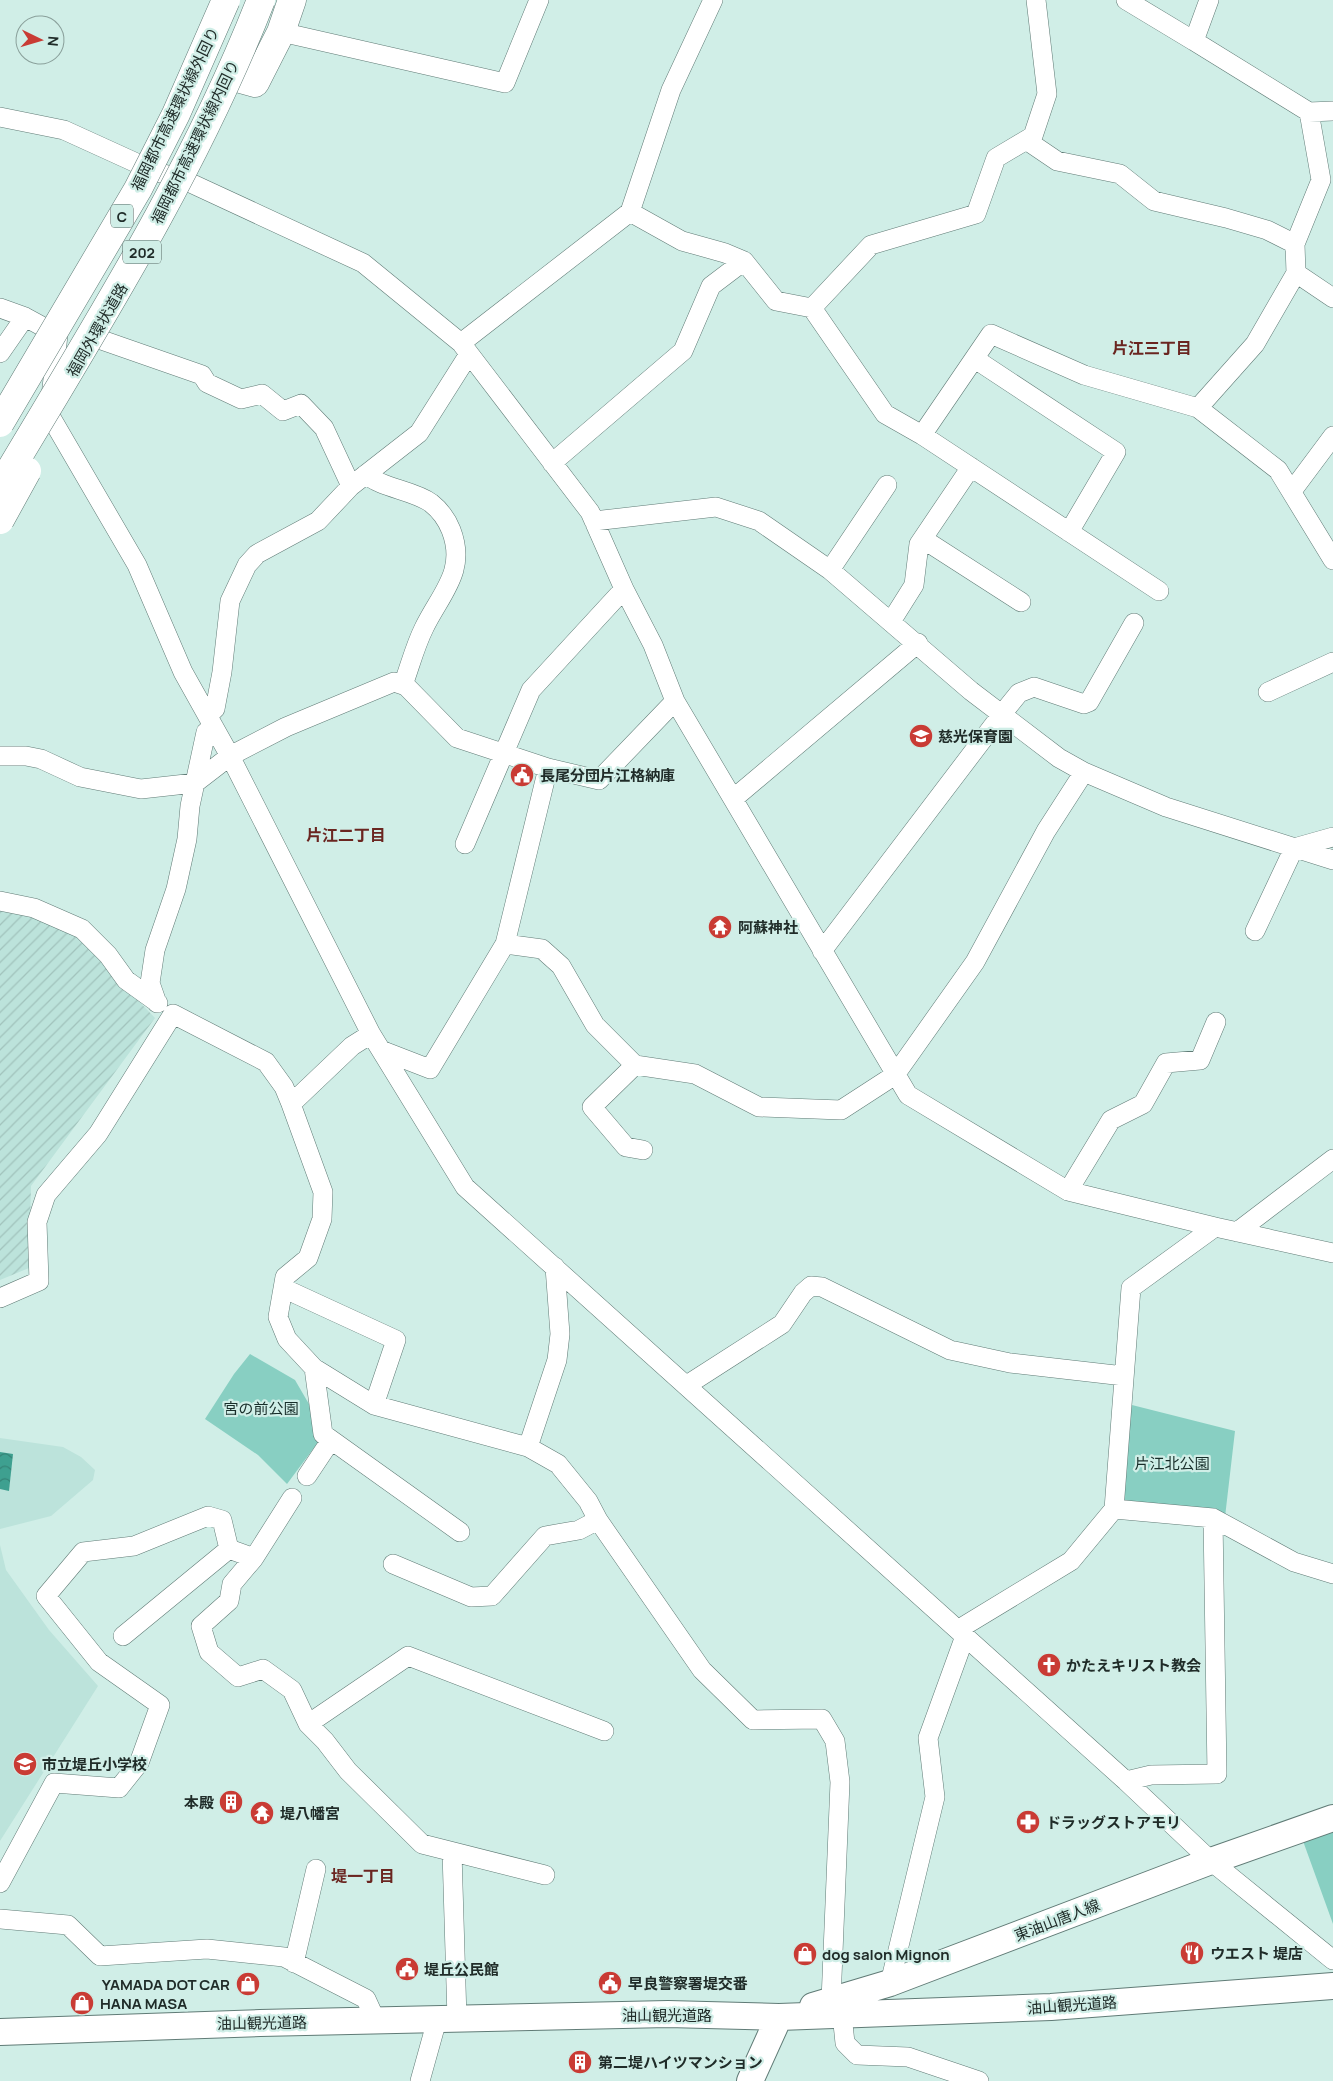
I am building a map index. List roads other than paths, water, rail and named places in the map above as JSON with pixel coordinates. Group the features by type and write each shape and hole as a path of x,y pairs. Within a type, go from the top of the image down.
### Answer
{"highway":[{"name":"福岡都市高速環状線外回り","path":"0,424 146,180 225,0"},
{"name":"福岡都市高速環状線内回り","path":"0,487 166,204 246,39 261,0"},
{"name":"福岡外環状道路","path":"0,496 184,180 237,78 269,0"},
{"path":"237,78 255,83 281,32 292,0"},
{"name":"福岡外環状道路","path":"0,432 146,180"},
{"path":"0,396 48,319 146,180"},
{"path":"0,520 95,349 166,204"}],"main road":[{"name":"東油山唐人線","path":"836,2008 890,1983 1211,1861 1333,1818"},
{"name":"油山観光道路","path":"0,2032 668,2014 779,2017 836,2008 1051,2007 1333,1986"},
{"path":"750,2081 779,2017"}],"street":[{"path":"281,32 505,83 539,0"},
{"path":"157,1002 150,983 155,950 176,889 187,839 190,806 206,732 215,709 222,672 230,601 246,565 257,554 318,521 351,486 419,433 465,348 630,212 671,90 713,0"},
{"path":"812,308 871,245 976,214 996,158 1033,136 1047,94 1036,0"},
{"path":"1126,0 1309,112 1333,111"},
{"path":"1194,41 1209,0"},
{"path":"1198,408 1255,344 1296,273 1295,244 1321,180 1309,112"},
{"path":"0,117 64,130 146,180 184,180 363,262 465,348 590,512 624,589 653,644 675,701 908,1096 1068,1190 1215,1227 1333,1253"},
{"path":"1026,140 1057,161 1120,174 1154,201 1226,218 1266,230 1295,244"},
{"path":"630,212 682,241 725,253 744,261 776,301 812,308 885,414 922,436 1159,592"},
{"path":"552,463 683,351 711,286 744,261"},
{"path":"1296,273 1333,298"},
{"path":"0,308 25,316 58,334 49,414 136,565 183,672 230,756 371,1034 465,1186 1126,1780 1211,1861 1333,1960"},
{"path":"0,353 25,316"},
{"path":"922,436 991,334 1084,375 1198,408 1278,470 1333,560"},
{"path":"94,336 202,375 207,382 241,399 262,394 283,411 301,404 324,428 351,486"},
{"path":"975,359 1116,452 1069,532"},
{"path":"1292,491 1333,436"},
{"path":"892,620 914,585 919,544 971,468"},
{"path":"366,474 372,480 395,487 431,503 447,519 456,542 458,559 454,572 423,630 404,685"},
{"path":"830,570 887,485"},
{"path":"594,521 716,507 759,521 830,570 892,620 971,690 1059,758 1084,772 1166,807 1333,860"},
{"path":"923,539 1021,602"},
{"path":"465,844 531,690 624,589"},
{"path":"822,951 1020,693 1034,687 1084,704 1089,702 1134,623"},
{"path":"733,799 918,643"},
{"path":"1268,692 1333,662"},
{"path":"0,756 26,756 41,759 80,778 141,790 195,783 230,756 286,727 394,682 406,686 457,738 548,768 599,780 675,701"},
{"path":"381,1050 430,1069 505,944 548,768"},
{"path":"505,944 542,948 561,966 595,1026 635,1065 695,1074 759,1108 841,1110 895,1075 975,962 1046,831 1084,772"},
{"path":"1255,931 1294,848 1333,837"},
{"path":"0,901 34,908 82,929 108,955 126,980 173,1014 266,1062 284,1086 323,1192 322,1219 308,1258 285,1277 278,1317 287,1339 314,1368 374,1405 528,1447 558,1464 588,1501 598,1520 702,1670 753,1720 822,1719 835,1741 840,1782 836,2008 844,2043 857,2054 908,2057 979,2081"},
{"path":"0,1298 39,1281 37,1222 46,1195 98,1134 173,1014"},
{"path":"1068,1190 1111,1120 1143,1104 1166,1063 1200,1060 1216,1022"},
{"path":"291,1104 352,1046 371,1034"},
{"path":"635,1065 592,1107 626,1147 643,1150"},
{"path":"1237,1232 1333,1159"},
{"path":"890,1983 935,1797 928,1738 962,1632 1071,1561 1114,1509 1131,1288 1215,1227"},
{"path":"528,1447 557,1360 560,1334 555,1267"},
{"path":"687,1385 782,1324 803,1293 811,1286 822,1287 950,1350 1010,1362 1124,1376"},
{"path":"283,1288 396,1340 374,1405"},
{"path":"314,1368 323,1434 460,1532"},
{"path":"307,1476 330,1440"},
{"path":"292,1498 254,1558 232,1584 229,1601 201,1626 209,1652 238,1677 263,1669 292,1690 308,1724 325,1741 348,1771 422,1844 545,1875"},
{"path":"1114,1509 1213,1518 1294,1562 1333,1574"},
{"path":"0,1883 54,1783 119,1788 139,1763 160,1704 99,1662 46,1596 83,1552 134,1546 208,1516 222,1520 229,1550"},
{"path":"1126,1780 1151,1775 1217,1774 1213,1518"},
{"path":"393,1564 471,1597 492,1596 545,1536 580,1530 598,1520"},
{"path":"229,1550 254,1558"},
{"path":"123,1636 229,1550"},
{"path":"308,1724 408,1656 604,1731"},
{"path":"420,2081 447,2020 452,1852"},
{"path":"294,1963 316,1869"},
{"path":"0,1919 68,1925 100,1956 207,1949 284,1957 366,1999 376,2021"}],"water":[{"path":"0,1452 13,1454 9,1491 0,1489"}],"place":[{"name":"慈光保育園","path":"921,736"},
{"name":"長尾分団片江格納庫","path":"522,775"},
{"name":"阿蘇神社","path":"720,927"},
{"name":"かたえキリスト教会","path":"1049,1665"},
{"name":"市立堤丘小学校","path":"25,1764"},
{"name":"本殿","path":"231,1802"},
{"name":"堤八幡宮","path":"262,1813"},
{"name":"ドラッグストアモリ","path":"1028,1822"},
{"name":"ウエスト 堤店","path":"1192,1953"},
{"name":"dog salon Mignon","path":"805,1954"},
{"name":"堤丘公民館","path":"407,1969"},
{"name":"早良警察署堤交番","path":"610,1983"},
{"name":"YAMADA DOT CAR","path":"248,1984"},
{"name":"HANA MASA","path":"82,2003"},
{"name":"第二堤ハイツマンション","path":"580,2062"}],"district":[{"name":"片江三丁目","path":"1152,348"},
{"name":"片江二丁目","path":"346,835"},
{"name":"堤一丁目","path":"363,1876"}],"park label":[{"name":"宮の前公園","path":"261,1408"},
{"name":"片江北公園","path":"1172,1463"}]}
